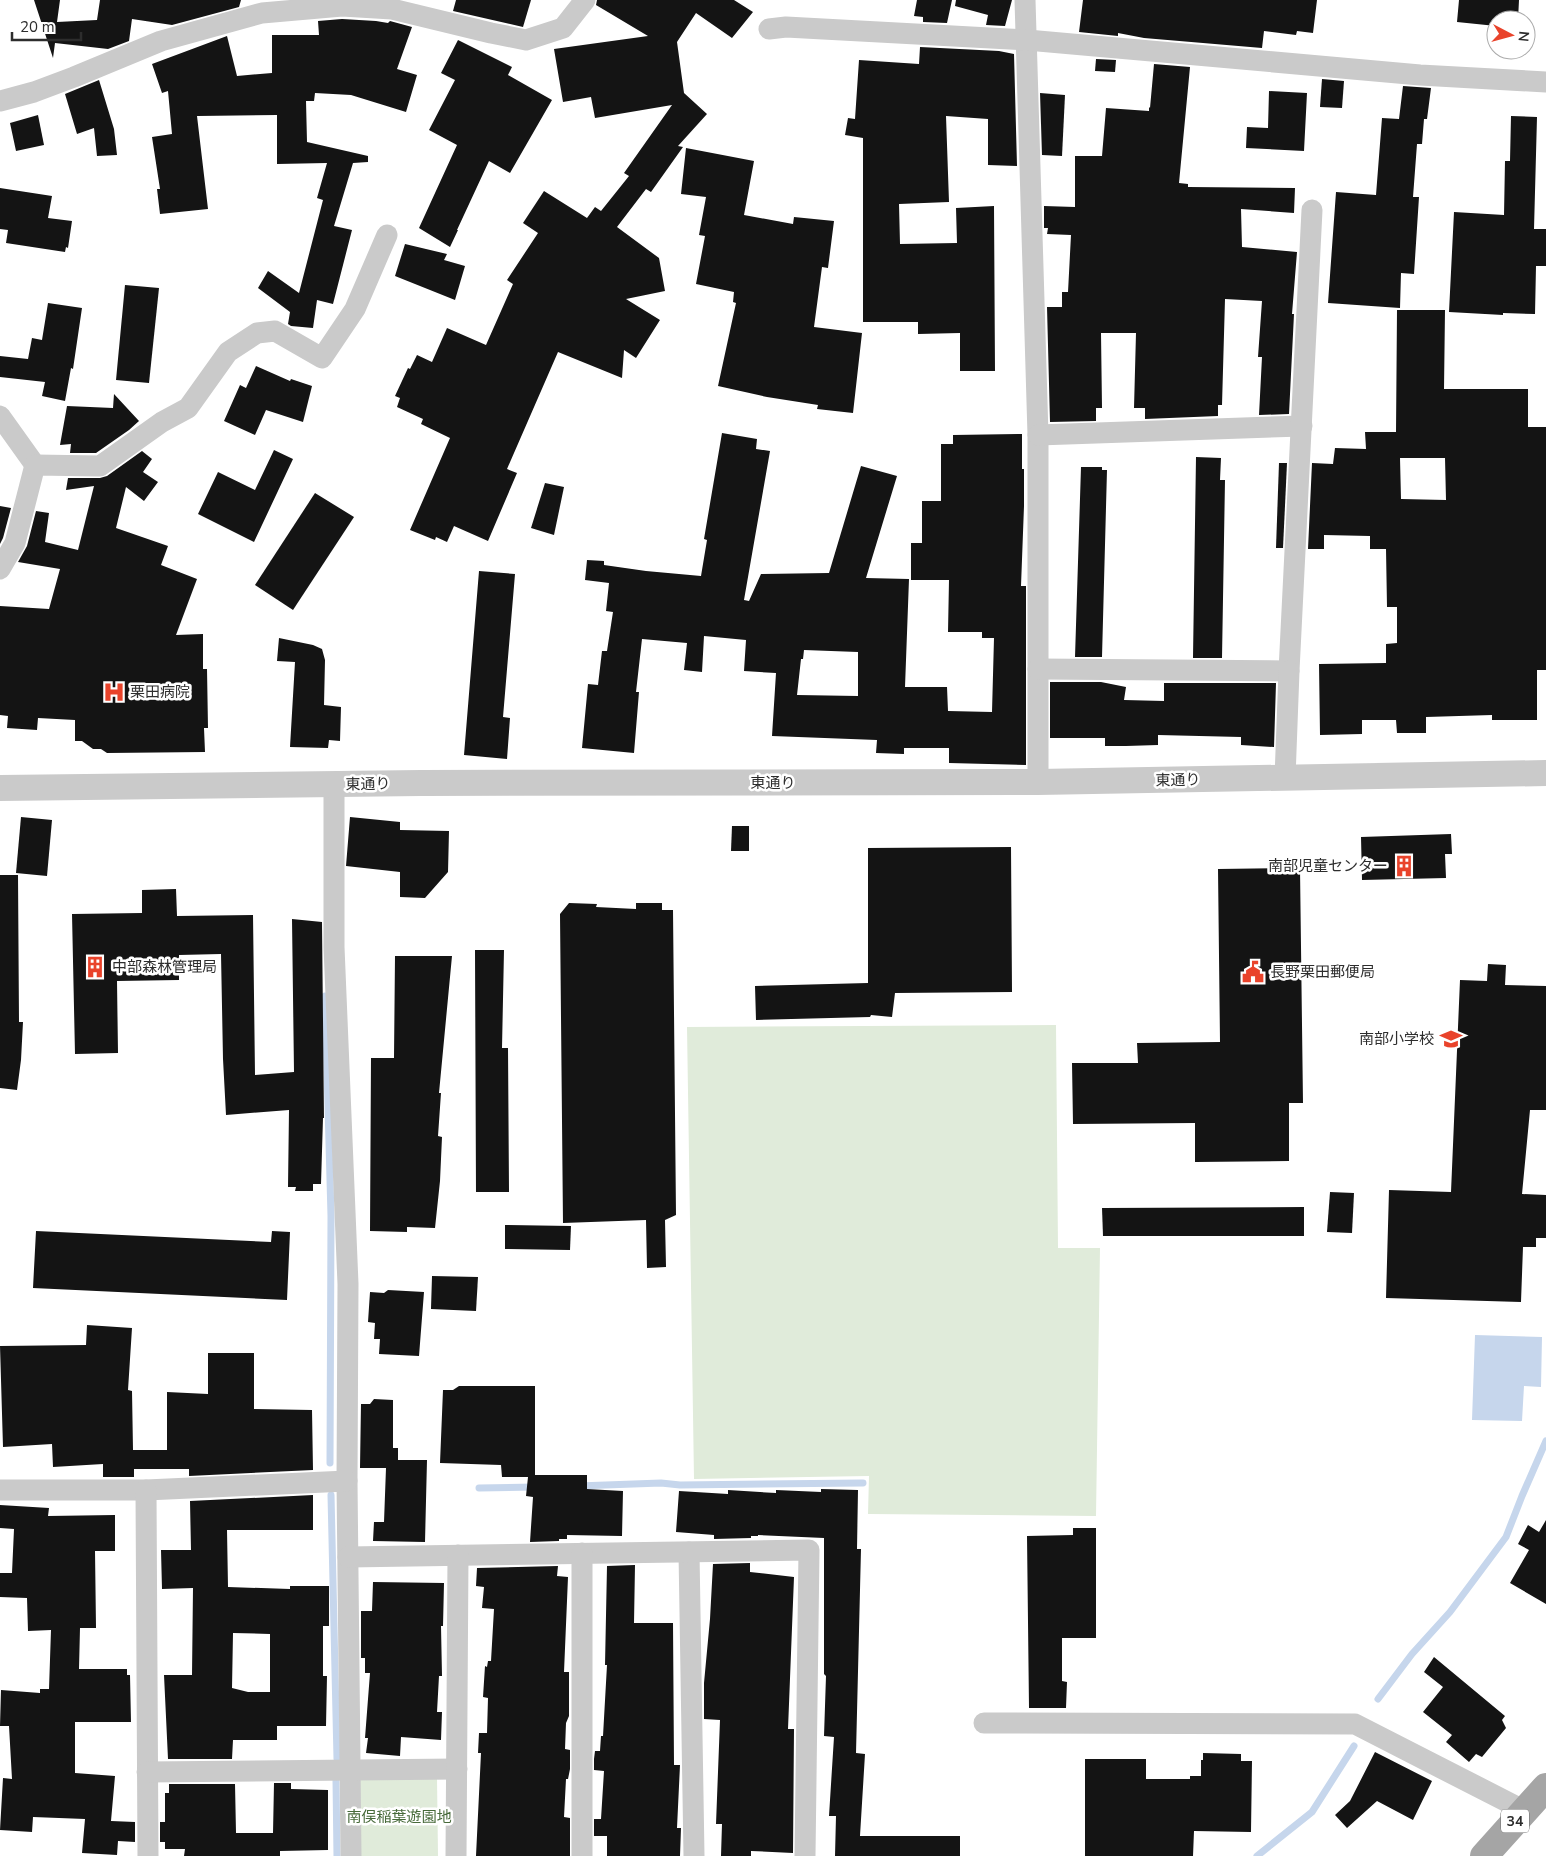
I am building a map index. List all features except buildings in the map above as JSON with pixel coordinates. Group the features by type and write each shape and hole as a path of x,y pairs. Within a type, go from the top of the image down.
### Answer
{"main road":[{"name":"34","path":"1484,1856 1546,1787"}],"street":[{"path":"0,101 34,92 161,41 262,13 342,6 392,9 526,40 563,28 585,0"},
{"path":"1025,0 1038,435 1038,782"},
{"path":"770,29 786,27 1027,40 1410,74 1546,82"},
{"path":"1285,778 1312,210"},
{"path":"35,465 100,466 162,422 188,408 228,352 257,333 275,331 322,358 355,309 387,235"},
{"path":"0,416 35,465 15,543 0,569"},
{"path":"1038,435 1302,426"},
{"path":"1038,669 1289,671"},
{"name":"東通り","path":"0,788 421,783 1038,782 1546,773"},
{"path":"334,785 334,947 348,1284 347,1481 351,1856"},
{"path":"0,1490 146,1490 347,1481"},
{"path":"146,1490 148,1856"},
{"path":"348,1557 808,1550 805,1856"},
{"path":"689,1552 694,1856"},
{"path":"582,1554 582,1856"},
{"path":"456,1856 458,1555"},
{"path":"984,1723 1355,1724 1524,1811"},
{"path":"147,1772 457,1769"}],"green space":[{"path":"1056,1025 1058,1248 1100,1248 1096,1516 868,1514 869,1476 694,1479 687,1027"},
{"name":"南俣稲葉遊園地","path":"437,1778 438,1856 361,1856 360,1779"}],"water":[{"path":"1475,1335 1542,1337 1541,1387 1524,1386 1522,1421 1472,1420"}],"waterway":[{"path":"325,996 331,1216 330,1463"},
{"path":"1378,1699 1412,1654 1450,1612 1506,1537 1546,1441"},
{"path":"578,1486 661,1483 680,1485 863,1483"},
{"path":"479,1488 535,1487"},
{"path":"331,1495 337,1759"},
{"path":"1257,1856 1312,1812 1354,1746"},
{"path":"336,1780 337,1856"}],"place":[{"name":"栗田病院","path":"114,692"},
{"name":"南部児童センター","path":"1404,866"},
{"name":"中部森林管理局","path":"95,967"},
{"name":"長野栗田郵便局","path":"1253,972"},
{"name":"南部小学校","path":"1451,1039"}]}
